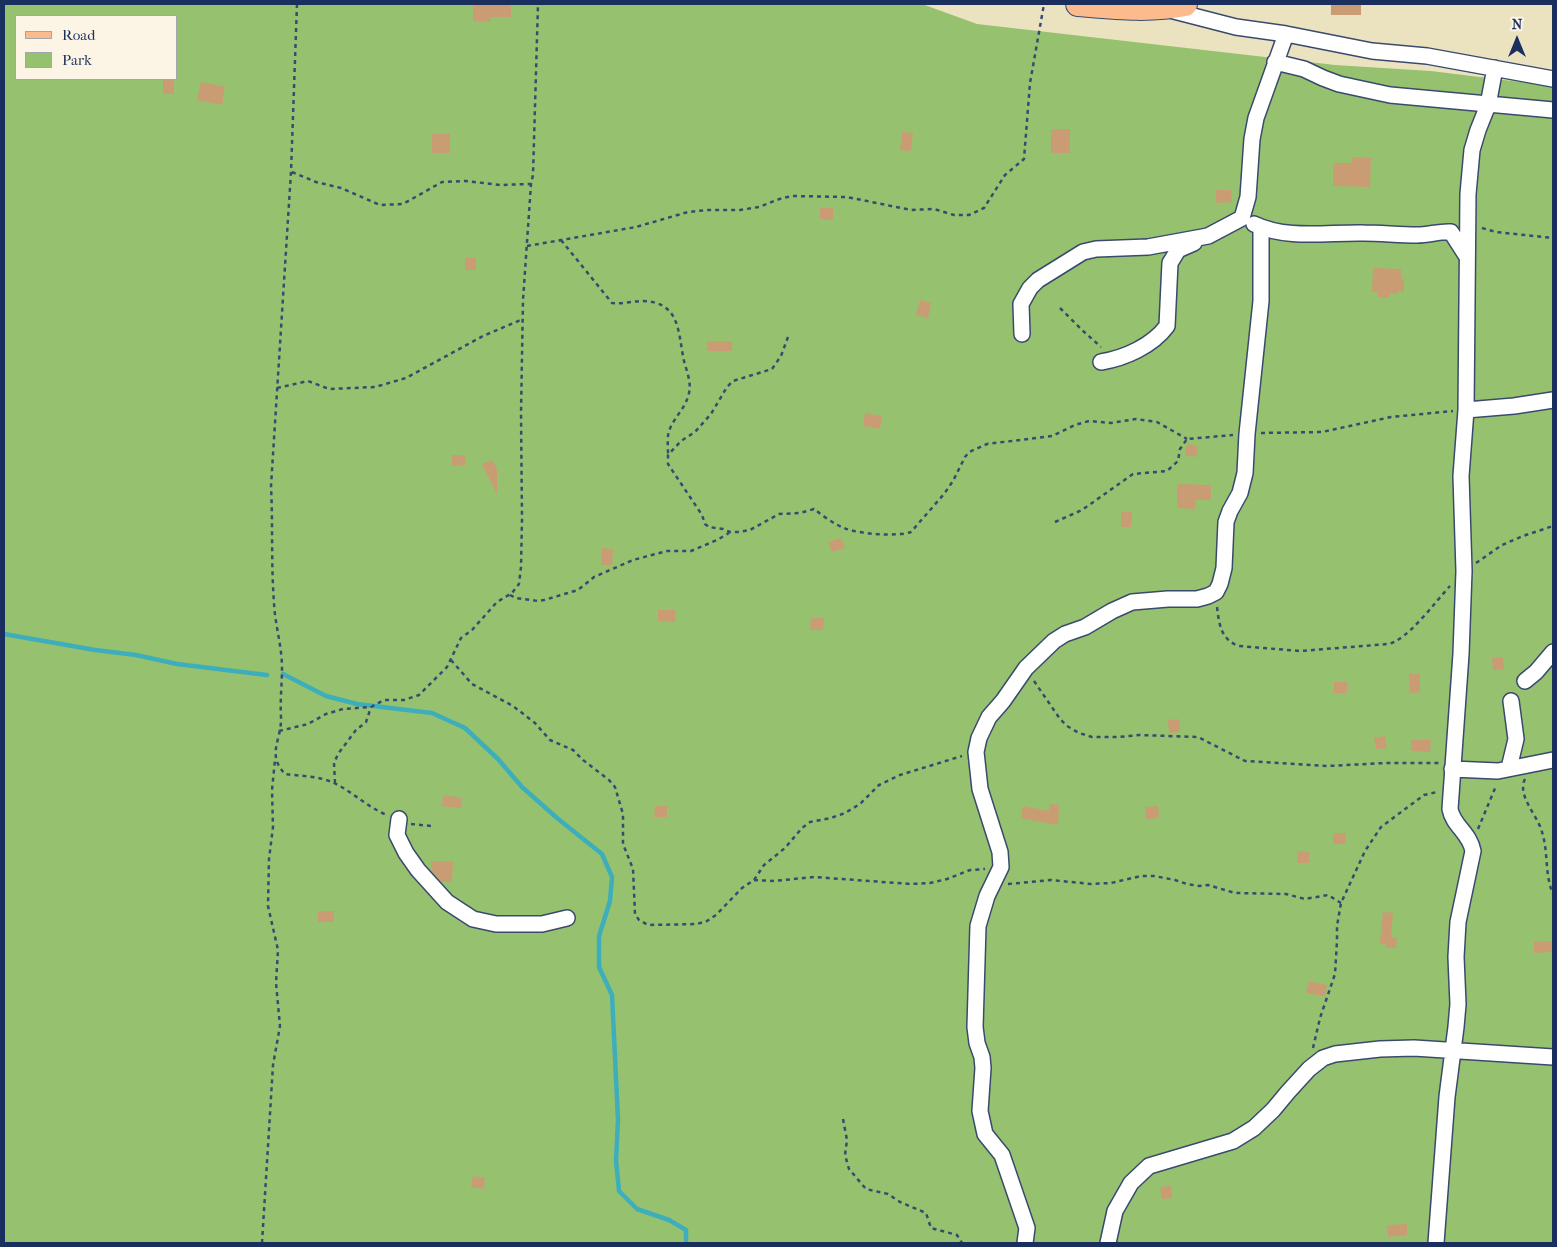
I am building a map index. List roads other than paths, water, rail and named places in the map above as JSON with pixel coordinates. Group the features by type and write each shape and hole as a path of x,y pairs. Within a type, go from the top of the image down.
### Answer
{"main road":[{"path":"1078,4 1116,8 1174,6"}],"street":[{"path":"1174,6 1236,27 1372,50 1427,56 1553,79"},
{"path":"1100,362 1116,359 1144,346 1161,334 1167,326 1170,262 1178,250 1242,218 1248,197 1252,139 1256,118 1286,34"},
{"path":"1275,62 1304,69 1322,78 1363,90 1390,95 1553,110"},
{"path":"1436,1243 1447,1096 1458,1004 1456,957 1458,922 1473,857 1472,843 1451,817 1450,790 1461,654 1464,571 1461,476 1466,410 1468,194 1472,150 1488,104 1495,68"},
{"path":"1242,218 1261,228 1295,233 1416,235 1451,232 1468,259"},
{"path":"1025,1243 1027,1228 1016,1194 1002,1156 985,1134 980,1111 983,1068 975,1027 978,926 986,896 1001,867 1000,852 980,789 976,752 979,738 990,717 1026,668 1054,641 1065,634 1132,602 1158,599 1196,599 1216,592 1224,568 1226,522 1240,494 1245,473 1247,434 1261,301 1261,228"},
{"path":"1022,334 1021,304 1030,288 1038,280 1083,252 1096,249 1148,248 1208,236"},
{"path":"1466,410 1514,406 1553,400"},
{"path":"1526,680 1536,672 1553,652"},
{"path":"1509,768 1516,739 1511,701"},
{"path":"1453,766 1498,771 1553,760"},
{"path":"399,819 396,835 418,870 447,902 473,919 496,924 542,924 567,918"},
{"path":"1108,1243 1115,1211 1132,1183 1149,1166 1233,1141 1254,1128 1273,1110 1309,1069 1323,1058 1335,1054 1397,1049 1553,1057"}],"waterway":[{"path":"4,634 95,650 136,655 177,664 267,675"},
{"path":"283,674 326,696 357,704 432,713 465,728 498,759 522,787 602,854 612,877 610,901 599,936 599,967 612,995 618,1120 616,1160 619,1191 637,1209 669,1220 686,1230 686,1243"}]}
